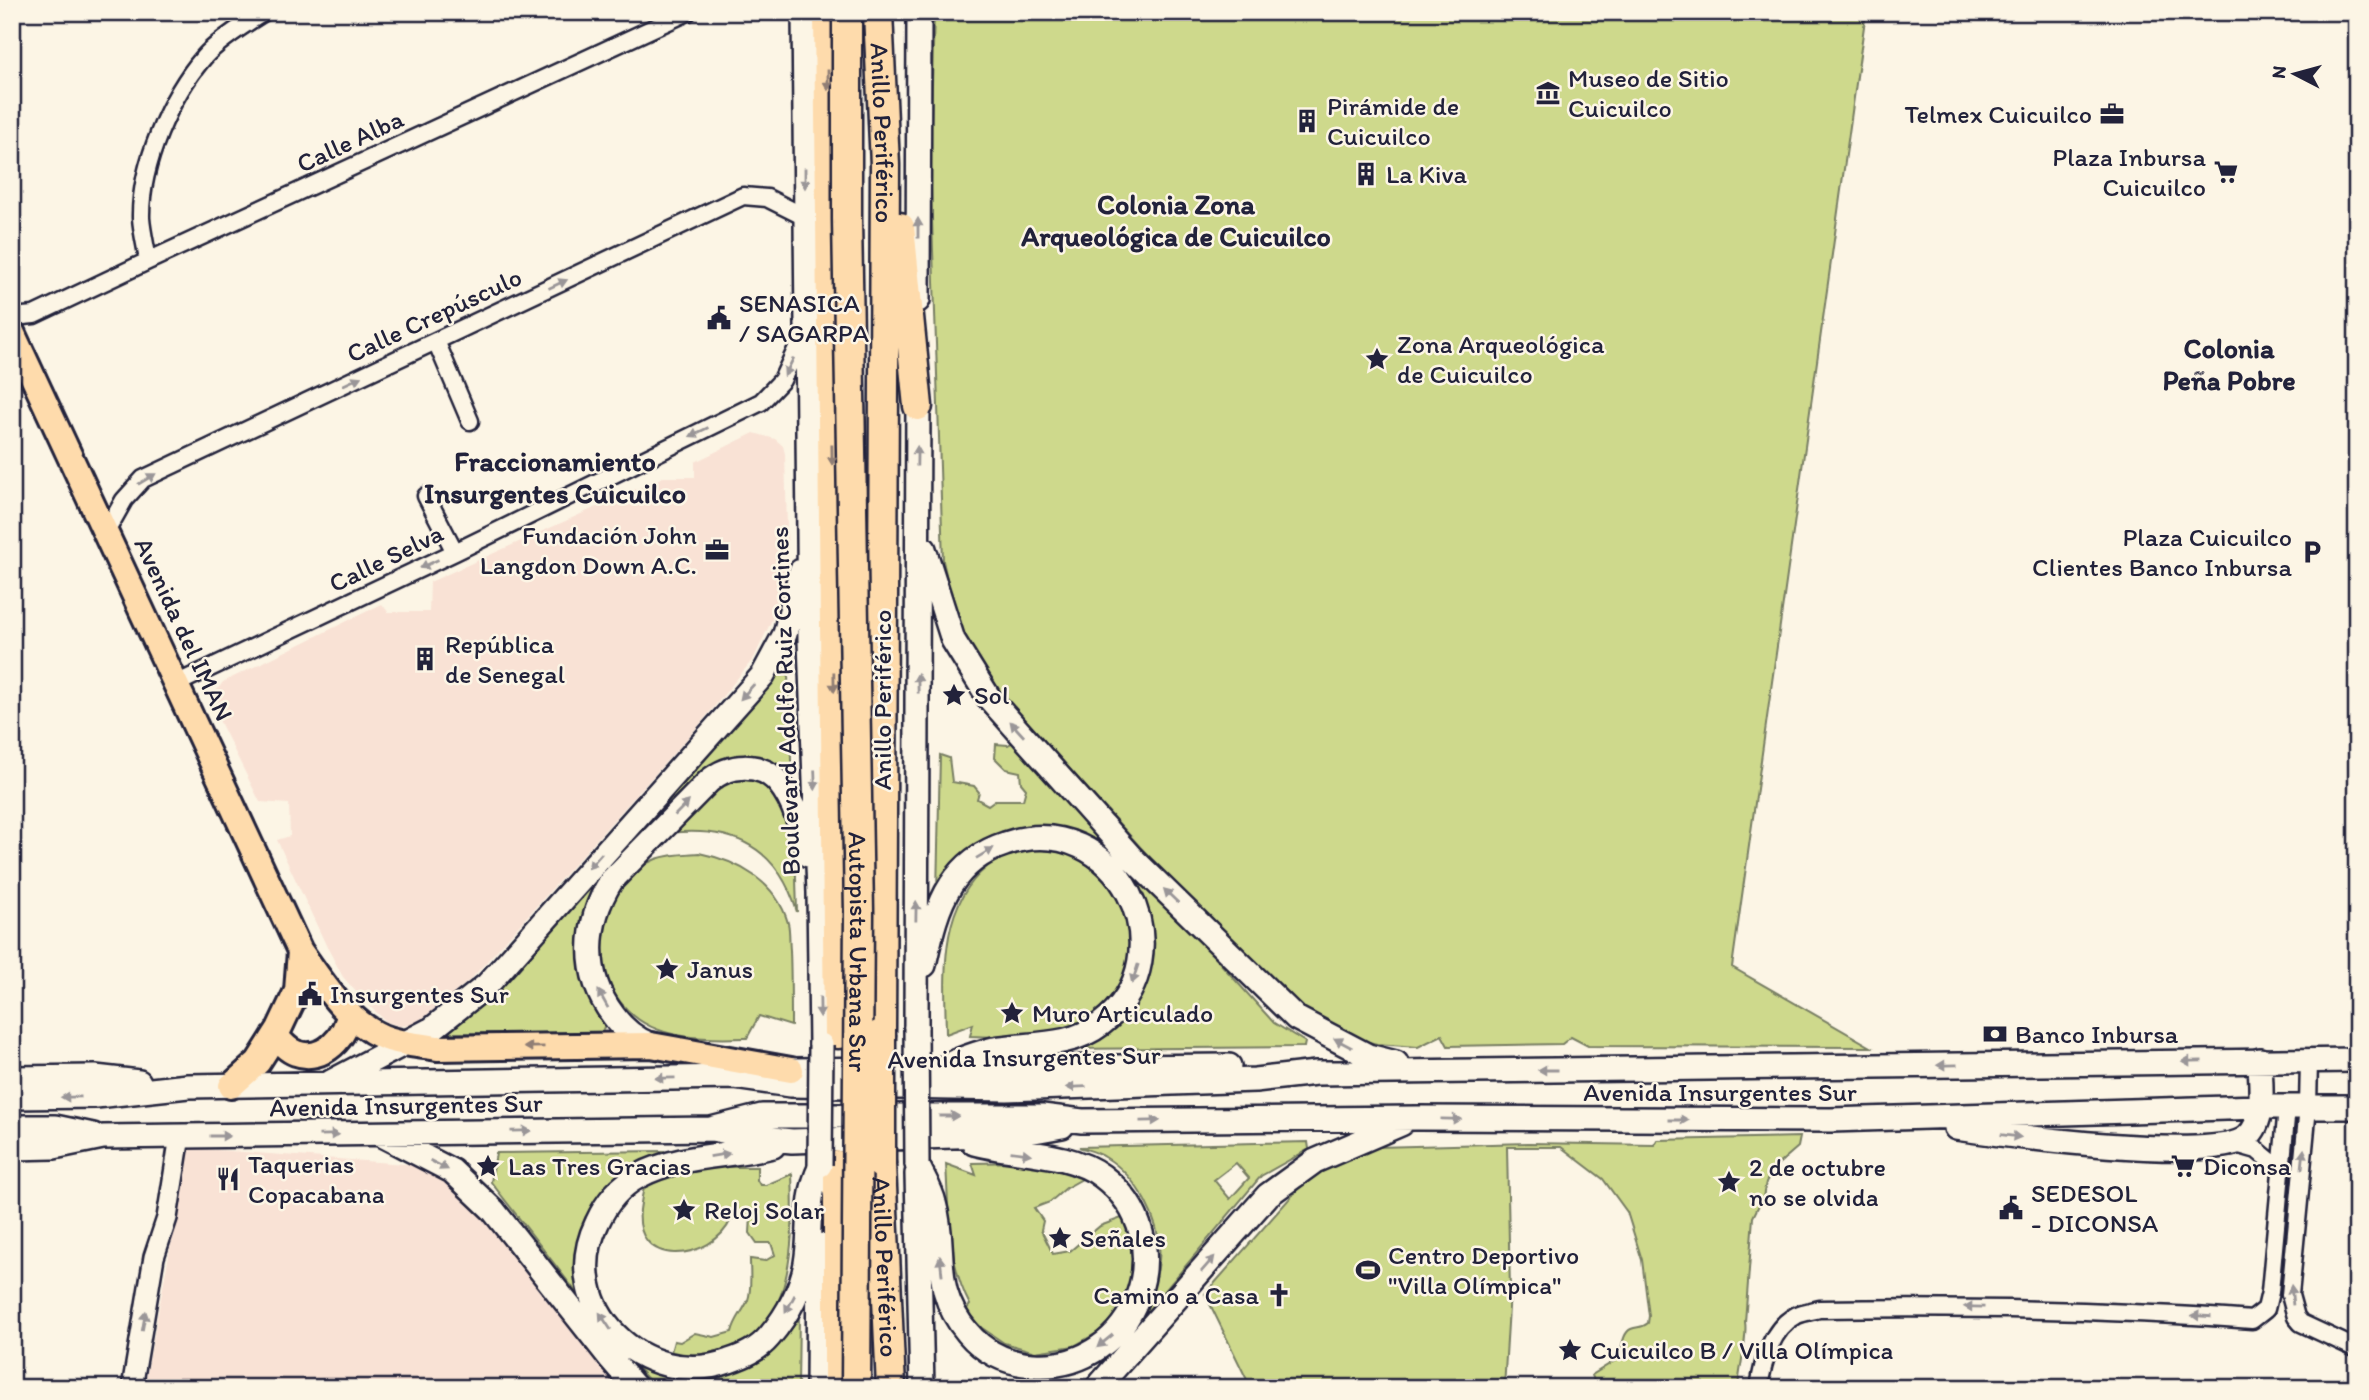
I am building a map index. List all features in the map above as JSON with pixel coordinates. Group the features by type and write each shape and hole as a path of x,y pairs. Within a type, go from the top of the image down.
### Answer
{"highway":[{"name":"Anillo Periférico","path":"828,12 830,1040 826,1166 838,1388"},
{"name":"Autopista Urbana Sur","path":"847,12 847,233 859,912 856,1388"},
{"name":"Autopista Urbana Sur","path":"866,12 871,914 870,1388"},
{"name":"Anillo Periférico","path":"878,12 885,165 881,1164 891,1388"},
{"path":"878,12 918,406"}],"main road":[{"name":"Boulevard Adolfo Ruiz Cortines","path":"804,12 808,540 818,893 830,1040"},
{"path":"919,12 916,528 919,711 915,956 922,1388"},
{"name":"Avenida del IMAN","path":"14,330 300,951 331,995 360,1022 382,1036 407,1044 437,1048 651,1045 791,1070"},
{"path":"916,528 953,640 989,698 1131,857 1296,1018 1368,1056 1430,1071"},
{"path":"326,1084 407,1044 459,1010 487,985 763,675 785,634 808,540"},
{"path":"651,1045 642,1042 625,1029 602,1000 590,960 592,923 600,899 611,881 709,781 723,772 751,767 779,782 800,825 818,893"},
{"path":"916,999 943,901 960,874 982,854 996,847 1024,839 1064,841 1089,849 1109,866 1126,888 1136,909 1141,933 1139,963 1129,992 1102,1024 1068,1040 993,1049 934,1068"},
{"name":"Avenida del IMAN","path":"231,1086 258,1062 275,1035 297,991 300,951"},
{"path":"275,1035 295,1053 312,1054 325,1050 343,1035 349,1012"},
{"path":"1895,1119 2003,1135 2118,1146 2208,1147 2236,1143 2247,1138 2259,1119 2260,1060"},
{"name":"Avenida Insurgentes Sur","path":"734,1077 791,1085 1007,1089 1255,1080 1316,1073 2357,1060"},
{"name":"Avenida Insurgentes Sur","path":"12,1078 95,1077 188,1086 231,1086 734,1077 791,1070 934,1068 1256,1066 1316,1073"},
{"name":"Avenida Insurgentes Sur","path":"12,1097 96,1096 188,1086"},
{"name":"Avenida Insurgentes Sur","path":"711,1129 762,1116 1042,1116 1082,1121 1417,1118 1895,1119 2259,1107 2357,1107"},
{"path":"1097,1388 1268,1195 1315,1161 1357,1141 1417,1118"},
{"name":"Avenida Insurgentes Sur","path":"12,1148 54,1147 103,1137 711,1129 792,1141 1042,1132 1082,1121"},
{"name":"Avenida Insurgentes Sur","path":"12,1127 55,1127 103,1137"},
{"path":"379,1133 452,1171 493,1210 636,1388"},
{"path":"917,1164 934,1202 944,1289 952,1311 970,1335 992,1354 1028,1365 1065,1363 1096,1348 1123,1324 1137,1299 1145,1273 1140,1228 1128,1204 1101,1174 1086,1167 1056,1158 992,1148 955,1136"},
{"path":"792,1141 678,1161 640,1175 612,1198 601,1214 589,1245 589,1283 600,1316 624,1344 654,1361 696,1367 721,1364 760,1346 786,1312 800,1283 807,1256 810,1196 826,1166"},
{"path":"818,1388 826,1166"}],"street":[{"path":"148,261 141,218 145,182 159,134 181,89 206,55 264,12"},
{"name":"Calle Alba","path":"14,330 34,315 148,261 688,12"},
{"name":"Calle Crepúsculo","path":"106,532 124,500 143,479 743,196 767,198 805,217"},
{"name":"Calle Alba","path":"14,330 34,315"},
{"name":"Calle Selva","path":"176,684 455,552 761,402 789,370 807,327"},
{"path":"436,341 470,421"},
{"path":"426,496 455,552"},
{"path":"1759,1388 1768,1348 1781,1327 1797,1315 1819,1309 1964,1307 2120,1311 2252,1320 2266,1309 2270,1293 2281,1170 2309,1060"},
{"path":"2297,1107 2290,1295 2296,1317 2301,1323 2357,1349"},
{"path":"132,1388 154,1258 167,1218 180,1136"},
{"path":"2236,1143 2257,1150 2281,1170"}],"shaded area":[{"path":"754,433 775,439 783,446 788,564 776,611 754,658 700,724 471,979 411,1025 399,1026 387,1022 343,977 326,945 277,840 290,836 289,804 260,802 217,716 214,706 217,690 223,682 382,604 388,612 429,612 430,582 663,477 695,477 695,462"},
{"path":"189,1148 418,1165 467,1192 586,1343 616,1388 144,1388"}],"green space":[{"name":"Zona Arqueológica de Cuicuilco","path":"934,12 1866,12 1732,967 1871,1047 1588,1046 1571,1037 1562,1044 1448,1046 1442,1035 1418,1047 1377,1044 1344,1036 1282,995 1161,870 984,674 959,632 943,561 930,157"},
{"path":"787,647 792,788 732,762 584,919 579,963 590,997 604,1017 601,1034 440,1033 612,857 745,713 768,685"},
{"path":"1015,741 1274,1023 1305,1042 1304,1047 1061,1049 1104,1030 1127,1013 1140,995 1150,960 1148,911 1127,870 1111,853 1068,832 1043,829 1014,830 1004,834 937,893 940,755 949,758 952,782 974,786 979,792 977,799 988,805 995,800 1023,800 1026,789 1021,783 1020,772 1006,769 995,758 996,744 1008,745"},
{"path":"742,778 753,779 770,789 783,808 795,845 797,912 789,890 778,872 766,857 751,846 715,833 670,833 712,792"},
{"path":"1031,848 1067,852 1090,864 1108,880 1125,909 1131,938 1131,962 1117,996 1074,1032 1021,1038 970,1036 973,1024 946,1034 948,944 952,922 960,902 971,883 996,859"},
{"path":"699,853 728,861 754,875 775,895 782,908 789,929 791,1026 759,1016 747,1038 703,1038 673,1034 646,1024 634,1016 610,987 603,970 600,934 603,916 611,899 630,876 647,863 667,856"},
{"name":"Centro Deportivo \"Villa Olímpica\"","path":"1800,1137 1798,1147 1775,1167 1766,1182 1763,1197 1753,1217 1745,1336 1738,1388 1596,1388 1592,1375 1619,1358 1628,1331 1648,1323 1642,1260 1627,1212 1603,1179 1561,1147 1507,1147 1510,1291 1504,1388 1251,1388 1205,1294 1313,1172 1377,1147 1529,1143 1654,1145 1657,1140"},
{"path":"1308,1142 1309,1149 1261,1176 1142,1318 1153,1290 1159,1260 1157,1231 1152,1216 1137,1188 1117,1165 1099,1154 1079,1147","holes":["1236,1163 1249,1178 1230,1199 1214,1180"]},
{"path":"664,1151 664,1156 592,1211 600,1323 491,1182 496,1153"},
{"path":"1024,1162 1091,1174 1066,1188 1050,1202 1034,1208 1043,1221 1041,1230 1053,1254 1070,1251 1100,1226 1127,1216 1137,1265 1126,1302 1107,1327 1074,1346 1035,1352 1004,1343 982,1328 965,1311 970,1305 962,1289 953,1254 946,1164 976,1175 972,1163"},
{"path":"710,1167 757,1167 757,1180 760,1185 792,1174 792,1241 787,1273 778,1303 763,1328 741,1345 711,1354 671,1352 674,1341 680,1342 695,1333 714,1337 732,1332 749,1295 750,1259 765,1261 775,1255 771,1243 757,1243 750,1233 751,1216 731,1219 722,1233 708,1244 692,1251 675,1253 659,1250 647,1241 640,1226 642,1196 649,1180 672,1171"},
{"path":"799,1314 798,1388 656,1388 622,1351 648,1366 761,1357 782,1341"}],"place":[{"name":"Museo de Sitio Cuicuilco","path":"1548,93"},
{"name":"Telmex Cuicuilco","path":"2112,114"},
{"name":"Pirámide de Cuicuilco","path":"1307,121"},
{"name":"Plaza Inbursa Cuicuilco","path":"2226,172"},
{"name":"La Kiva","path":"1366,174"},
{"name":"SENASICA / SAGARPA","path":"719,318"},
{"name":"Zona Arqueológica de Cuicuilco","path":"1377,359"},
{"name":"Fundación John Langdon Down A.C.","path":"717,550"},
{"name":"Plaza Cuicuilco Clientes Banco Inbursa","path":"2312,552"},
{"name":"República de Senegal","path":"425,659"},
{"name":"Sol","path":"954,695"},
{"name":"Janus","path":"667,969"},
{"name":"Insurgentes Sur","path":"310,994"},
{"name":"Muro Articulado","path":"1012,1013"},
{"name":"Banco Inbursa","path":"1995,1034"},
{"name":"Las Tres Gracias","path":"488,1166"},
{"name":"Diconsa","path":"2183,1166"},
{"name":"Taquerias Copacabana","path":"228,1179"},
{"name":"2 de octubre no se olvida","path":"1729,1182"},
{"name":"SEDESOL - DICONSA","path":"2011,1208"},
{"name":"Reloj Solar","path":"684,1210"},
{"name":"Señales","path":"1060,1238"},
{"name":"Centro Deportivo \"Villa Olímpica\"","path":"1368,1270"},
{"name":"Camino a Casa","path":"1279,1295"},
{"name":"Cuicuilco B / Villa Olímpica","path":"1570,1350"}],"district":[{"name":"Colonia Zona Arqueológica de Cuicuilco","path":"1176,220"},
{"name":"Colonia Peña Pobre","path":"2229,364"},
{"name":"Fraccionamiento Insurgentes Cuicuilco","path":"555,477"}]}
